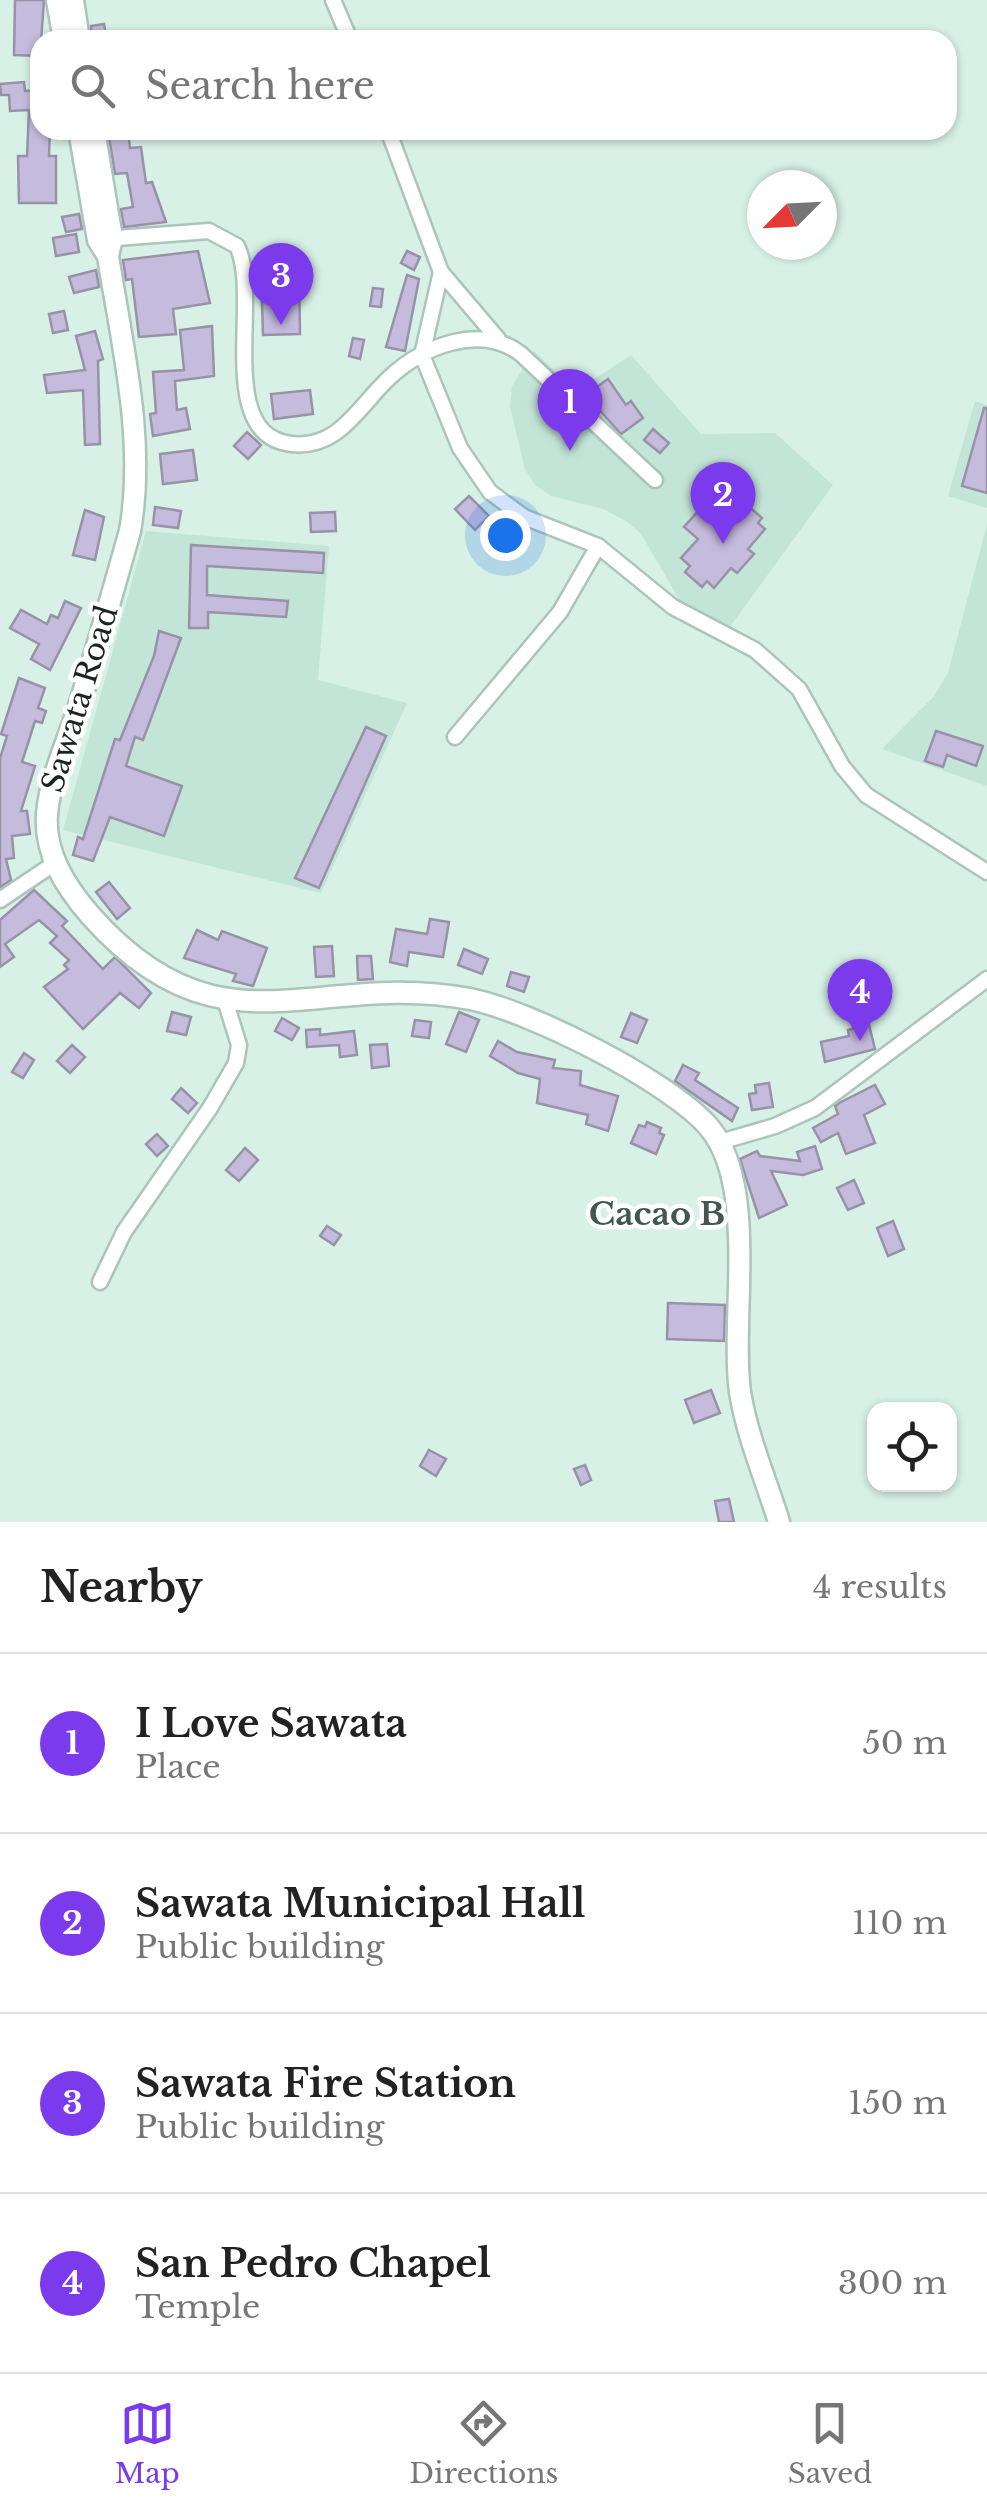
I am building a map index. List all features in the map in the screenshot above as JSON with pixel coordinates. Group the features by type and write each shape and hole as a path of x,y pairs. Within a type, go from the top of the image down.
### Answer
{"main road":[{"path":"58,0 62,30"},
{"path":"72,0 77,30"},
{"name":"Sawata Road","path":"82,140 106,244"},
{"name":"Sawata Road","path":"95,140 132,419 136,495 130,531 50,798 47,837 54,862 88,912 141,962 170,981 225,1000 260,1003 444,995 475,1000 576,1041 614,1062 689,1110 720,1142"},
{"path":"720,1142 736,1204 740,1390 780,1522"}],"street":[{"path":"333,0 346,30"},
{"path":"392,140 441,272 498,339 521,354 655,480"},
{"path":"106,244 209,231 237,246 246,272 246,402 260,428 279,442 308,444 338,432 391,376 422,356 468,340 498,339"},
{"path":"441,272 422,356 452,434 490,492 524,517 598,546 673,607 733,636 776,667 812,707 842,766 866,795 987,872"},
{"path":"455,737 560,612 598,546"},
{"path":"0,900 54,862"},
{"path":"720,1142 775,1126 815,1108 987,979"},
{"path":"100,1282 133,1218 210,1108 236,1063 239,1045 225,1000"}],"shaded area":[{"path":"534,351 576,391 631,355 701,434 775,433 833,485 729,628 680,601 641,534 626,521 603,509 551,496 535,485 525,469 510,407 512,386"},
{"path":"975,401 987,405 987,508 948,496"},
{"path":"987,524 987,786 882,749 934,696 948,673"},
{"path":"146,531 329,546 318,680 407,703 321,893 63,830"}],"building":[{"path":"15,0 44,0 42,30 30,30 30,56 14,55"},
{"path":"104,24 105,30 91,30 91,26"},
{"path":"24,82 25,91 30,91 30,140 50,140 49,156 56,156 56,203 19,203 18,156 27,156 29,110 10,111 9,95 1,95 0,84"},
{"path":"110,140 129,140 130,148 141,147 146,183 152,182 166,222 124,227 121,209 133,207 127,173 115,174"},
{"path":"79,214 82,229 66,232 62,217"},
{"path":"76,234 79,252 56,256 53,238"},
{"path":"198,251 210,303 173,309 176,334 139,337 132,279 126,280 123,260"},
{"path":"407,251 420,257 414,270 401,263"},
{"path":"299,269 300,334 263,335 261,270"},
{"path":"96,270 99,287 74,293 69,277"},
{"path":"407,275 419,279 405,351 386,347"},
{"path":"373,288 383,289 381,307 370,306"},
{"path":"64,311 68,330 53,333 49,314"},
{"path":"212,326 214,376 175,381 177,410 186,408 190,429 153,436 153,372 184,370 180,330"},
{"path":"95,331 103,359 98,361 100,444 85,445 83,390 47,393 44,375 85,370 76,336"},
{"path":"353,338 364,340 360,359 349,356"},
{"path":"608,379 626,405 631,401 643,418 621,434 586,395"},
{"path":"310,390 313,414 274,419 271,394"},
{"path":"987,408 987,493 962,486"},
{"path":"653,429 669,443 660,453 644,440"},
{"path":"247,432 261,445 248,459 234,446"},
{"path":"193,450 197,480 163,484 160,454"},
{"path":"469,496 489,516 475,530 455,509"},
{"path":"731,500 741,508 745,503 762,518 758,523 765,529 748,549 754,554 737,573 731,568 714,588 707,581 702,587 685,572 690,566 681,558 698,539 684,527 701,508 715,519"},
{"path":"155,507 181,511 178,528 153,525"},
{"path":"85,510 104,517 95,560 73,555"},
{"path":"335,512 336,531 311,532 310,513"},
{"path":"191,545 324,553 323,573 207,566 207,595 288,601 286,617 208,612 208,628 189,628"},
{"path":"65,601 81,608 50,670 31,659 39,644 10,628 21,610 47,624 51,615 58,618"},
{"path":"159,631 181,638 143,740 135,737 126,766 182,786 164,836 110,817 93,861 73,855 78,837 83,839 115,739 120,740 154,656"},
{"path":"19,678 45,688 38,708 46,711 42,723 35,721 22,762 35,766 21,811 27,811 30,834 12,836 14,858 6,859 11,880 0,887 0,758 7,736 1,734"},
{"path":"366,727 386,736 319,888 295,878"},
{"path":"936,731 983,746 976,766 947,755 943,767 925,761"},
{"path":"109,882 130,908 117,919 96,892"},
{"path":"34,890 67,921 62,926 103,969 115,957 151,993 139,1008 120,993 83,1029 44,987 68,969 64,965 69,960 50,943 57,936 39,920 5,944 14,957 0,967 0,920"},
{"path":"430,919 449,922 443,957 409,952 407,966 390,962 396,929 427,934"},
{"path":"197,930 218,940 222,931 267,948 253,986 233,981 236,974 184,958"},
{"path":"332,946 334,976 316,977 314,947"},
{"path":"464,949 488,959 482,974 458,965"},
{"path":"357,956 371,956 373,979 358,980"},
{"path":"511,972 529,977 524,992 507,986"},
{"path":"172,1012 191,1017 186,1035 167,1031"},
{"path":"459,1012 479,1020 466,1052 446,1044"},
{"path":"631,1013 647,1020 637,1043 621,1037"},
{"path":"282,1018 299,1028 292,1040 275,1031"},
{"path":"415,1020 431,1022 429,1038 412,1036"},
{"path":"869,1025 875,1049 825,1062 821,1042 849,1036 848,1030"},
{"path":"320,1029 320,1035 354,1031 357,1055 340,1057 339,1045 307,1047 306,1030"},
{"path":"498,1041 517,1052 555,1060 553,1068 581,1071 580,1085 618,1096 608,1131 586,1124 588,1115 537,1103 540,1079 518,1073 490,1056"},
{"path":"387,1044 389,1066 372,1068 370,1045"},
{"path":"72,1045 85,1057 70,1073 57,1061"},
{"path":"24,1053 34,1060 23,1078 12,1072"},
{"path":"683,1065 699,1073 695,1080 738,1108 732,1121 675,1081"},
{"path":"769,1083 773,1107 752,1110 749,1094 756,1093 755,1085"},
{"path":"875,1085 885,1104 864,1115 875,1143 846,1154 838,1133 821,1142 813,1128 838,1114 835,1106"},
{"path":"181,1088 197,1103 188,1113 172,1099"},
{"path":"647,1122 661,1128 659,1133 664,1135 656,1154 631,1143 639,1125 645,1127"},
{"path":"157,1134 168,1146 157,1156 146,1144"},
{"path":"815,1146 822,1169 803,1175 771,1171 787,1205 759,1218 740,1159 757,1151 760,1156 800,1161 797,1152"},
{"path":"245,1148 258,1160 239,1181 226,1170"},
{"path":"854,1180 864,1203 848,1210 837,1188"},
{"path":"893,1221 904,1249 888,1256 877,1228"},
{"path":"327,1226 341,1235 334,1245 320,1236"},
{"path":"668,1303 725,1305 724,1341 667,1339"},
{"path":"711,1390 720,1413 694,1423 685,1400"},
{"path":"429,1450 446,1459 436,1476 420,1466"},
{"path":"585,1465 591,1480 581,1485 574,1469"},
{"path":"729,1499 734,1522 719,1522 715,1501"}],"place":[{"name":"Sawata Fire Station","path":"281,325"},
{"name":"I Love Sawata","path":"570,451"},
{"name":"Sawata Municipal Hall","path":"723,544"},
{"name":"San Pedro Chapel","path":"860,1041"}],"district":[{"name":"Cacao B","path":"657,1214"}]}
